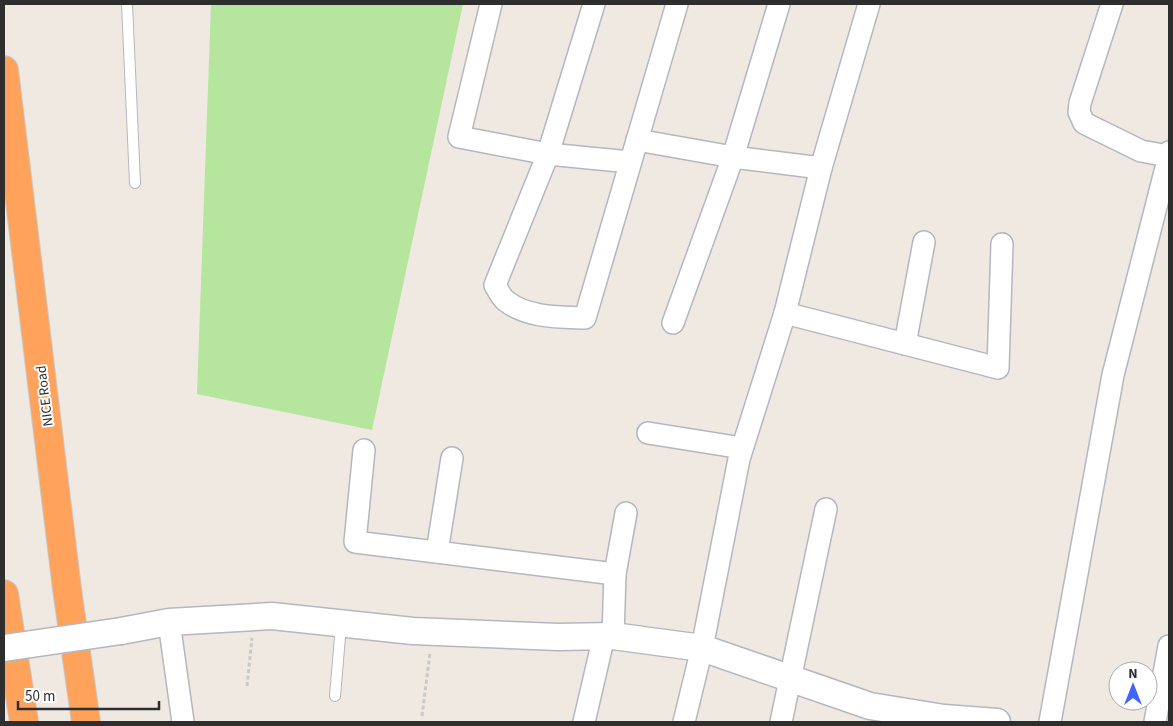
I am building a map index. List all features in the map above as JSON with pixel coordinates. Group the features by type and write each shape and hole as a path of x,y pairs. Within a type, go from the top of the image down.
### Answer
{"highway":[{"name":"NICE Road","path":"4,70 67,589 86,722"},
{"path":"4,594 24,722"}],"street":[{"path":"492,4 459,137 548,154 630,162"},
{"path":"594,4 548,154 495,285 505,300 521,309 547,316 585,318 677,4"},
{"path":"673,323 733,157 778,4"},
{"path":"684,722 702,648 742,448 785,313 821,168 869,4"},
{"path":"1050,722 1113,375 1169,155 1141,151 1097,131 1084,123 1079,112 1080,103 1112,4"},
{"path":"636,140 733,157 821,168"},
{"path":"905,344 924,242"},
{"path":"785,313 998,368 1002,244"},
{"path":"648,433 742,448"},
{"path":"364,450 355,542 615,574"},
{"path":"437,552 452,458"},
{"path":"781,722 826,509"},
{"path":"584,722 608,636 615,574 626,513"},
{"path":"4,648 169,622 272,616 432,632 558,637 608,636 702,648 791,678 868,714 996,722"},
{"path":"169,622 183,722"},
{"path":"1155,722 1169,646"}],"lane":[{"path":"127,4 135,183"},
{"path":"335,696 341,624"}],"path":[{"path":"247,686 254,617"},
{"path":"422,716 432,632"}],"green space":[{"path":"211,4 463,4 372,430 197,394"}]}
